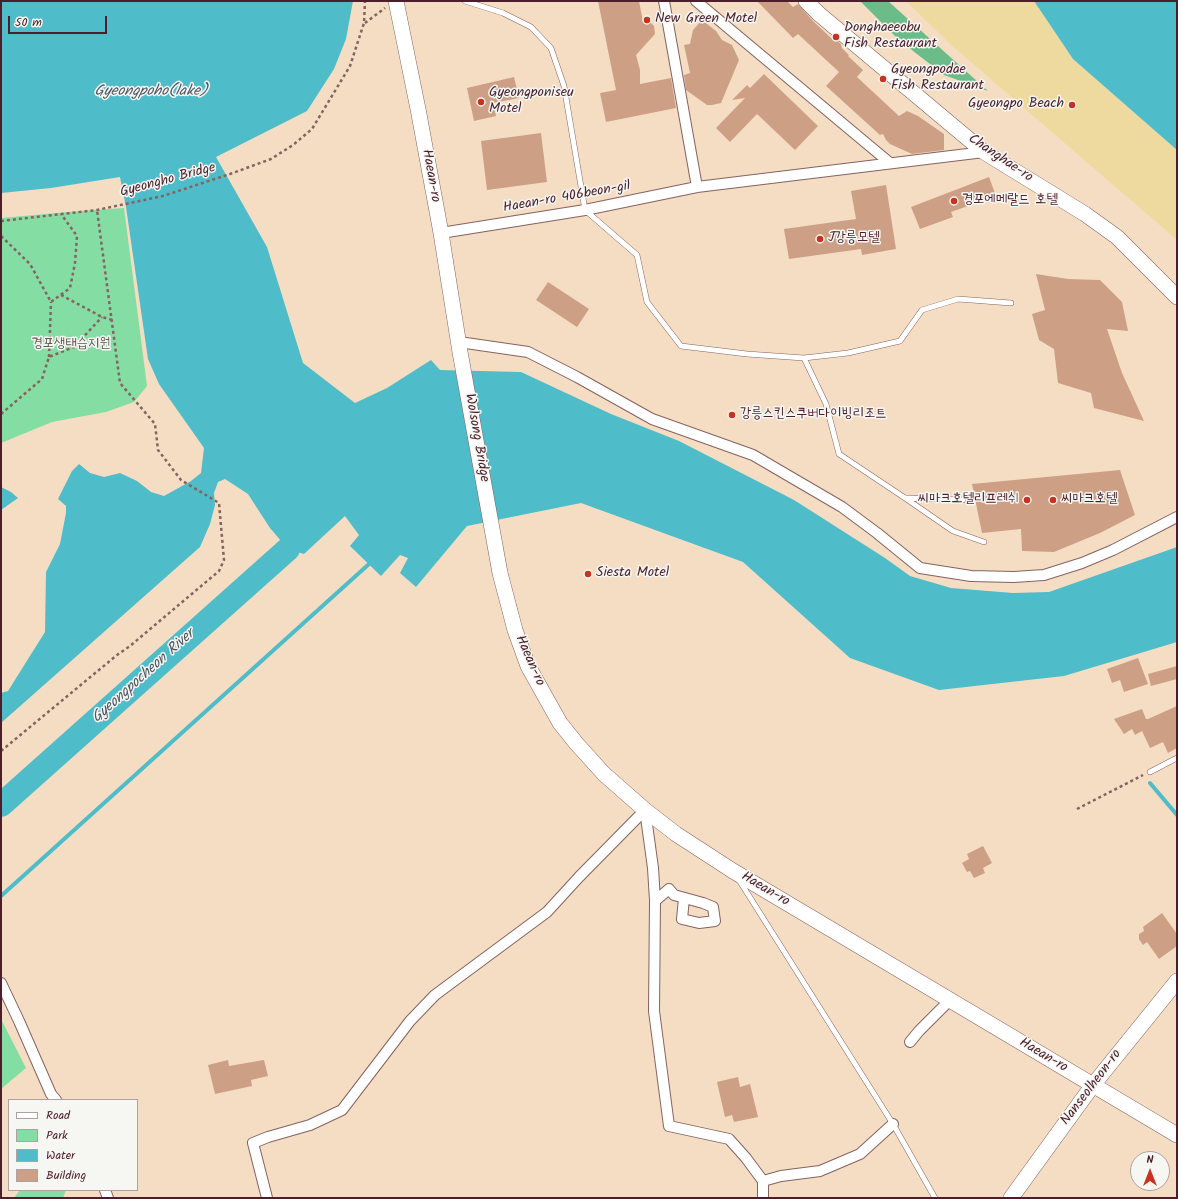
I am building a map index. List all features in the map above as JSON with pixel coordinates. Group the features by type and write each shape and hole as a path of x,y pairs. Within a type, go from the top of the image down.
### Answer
{"street":[{"path":"664,1 697,187"},
{"path":"696,1 890,163"},
{"name":"Changhae-ro","path":"806,1 819,14 984,152 1085,214 1117,237 1177,297"},
{"name":"Haean-ro","path":"392,3 418,109 460,347"},
{"name":"Haean-ro 406beon-gil","path":"441,233 585,210 697,187 984,152"},
{"path":"460,347 528,352 577,377 652,419 753,455 842,508 877,533 920,568 971,576 1014,577 1044,575 1082,563 1112,550 1177,517"},
{"name":"Wolsong Bridge","path":"460,347 491,524"},
{"name":"Haean-ro","path":"491,524 500,573 515,630 528,666 560,723 604,774 645,810 676,834 733,871 1177,1135"},
{"path":"645,810 653,868 654,1011 669,1126 729,1139 746,1158 763,1181 763,1198"},
{"path":"267,1198 253,1143 268,1137 310,1125 342,1110 410,1021 435,995 547,912 645,810"},
{"path":"654,901 669,889 674,895 684,898"},
{"name":"Nanseolheon-ro","path":"1011,1198 1093,1085 1177,981"},
{"path":"1,983 20,1021 51,1094 55,1099"},
{"path":"910,1042 950,1000"},
{"path":"763,1181 781,1176 820,1171 860,1154 893,1124"}],"lane":[{"path":"465,1 503,13 531,27 551,48 564,86 585,210 638,255 647,302 681,346 746,354 804,358 848,353 900,341 922,310 958,299 1011,303"},
{"path":"804,358 826,404 839,454 953,531 984,542"},
{"path":"905,498 963,500"},
{"path":"1150,772 1177,758"},
{"path":"733,871 893,1124 935,1198"}],"path":[{"name":"Gyeongho Bridge","path":"1,221 97,210 163,196 271,159 293,145 312,129 350,66 364,23 365,1"},
{"path":"364,23 392,3"},
{"path":"1,751 219,571 224,560 219,503 181,480 158,450 155,424 120,383 97,210"},
{"path":"51,302 70,288 76,263 76,236 60,214"},
{"path":"1,236 4,237 30,264 51,302 49,357 42,379 1,414"},
{"path":"61,295 102,317 112,320"},
{"path":"49,357 74,347 102,317"},
{"path":"1077,809 1150,772"}],"green space":[{"path":"860,1 888,1 988,91 944,75 899,40"},
{"name":"경포생태습지원","path":"124,208 147,386 134,402 106,412 52,422 1,443 1,218"},
{"path":"1,1019 26,1068 1,1089"},
{"path":"19,1191 66,1191 63,1198 14,1198"}],"sand":[{"name":"Gyeongpo Beach","path":"906,1 1034,1 1073,59 1177,150 1177,240 950,44"}],"water":[{"name":"Gyeongpoho(lake)","path":"1,1 353,1 346,39 334,69 307,111 216,157 267,247 303,363 355,403 387,388 431,360 440,370 521,372 611,414 679,441 794,500 885,558 910,576 951,588 1013,593 1049,592 1177,547 1177,642 1064,676 939,690 850,658 743,562 581,503 467,526 416,587 400,573 408,558 400,555 381,576 350,546 359,535 345,516 304,554 288,549 270,528 248,494 225,479 218,482 214,493 215,505 210,524 200,547 1,723 1,693 8,691 45,632 46,572 60,544 66,513 66,506 58,499 72,471 79,464 90,473 104,477 120,473 137,481 151,492 164,496 191,481 201,473 204,448 159,384 148,359 126,207 120,177 51,188 1,193"},
{"path":"1034,1 1177,1 1177,150 1073,59"},
{"path":"1,487 11,492 18,498 1,510"}],"building":[{"path":"598,1 639,1 643,22 651,23 654,26 655,34 636,55 640,70 640,84 671,78 676,108 606,122 600,93 616,90"},
{"path":"757,1 787,1 793,7 798,4 831,38 833,37 841,44 842,48 849,55 848,56 863,70 857,77 899,116 907,111 918,116 944,134 944,150 912,154 890,144 883,134 880,135 826,86 839,72 798,34 793,38"},
{"path":"702,20 716,31 722,40 732,45 739,60 721,103 712,105 707,105 686,90 684,75 690,73 684,45 690,44 693,30"},
{"path":"764,74 818,126 795,150 757,114 730,142 716,128 745,98 732,100 747,85 750,88"},
{"path":"514,77 519,98 493,103 496,116 474,121 467,88"},
{"path":"541,133 547,182 487,190 481,141"},
{"name":"경포에메랄드 호텔","path":"989,177 996,196 951,212 953,217 920,229 911,207"},
{"path":"886,185 896,249 862,255 861,249 789,259 784,229 856,219 851,191"},
{"path":"1036,274 1068,279 1100,280 1122,302 1128,331 1107,329 1122,373 1144,421 1094,408 1091,393 1058,383 1054,349 1039,340 1032,314 1045,310"},
{"path":"548,282 589,309 577,327 536,300"},
{"name":"씨마크호텔","path":"1120,470 1135,515 1100,533 1054,552 1022,551 1021,529 982,533 972,484"},
{"path":"1138,658 1148,684 1124,692 1120,680 1112,683 1107,669"},
{"path":"1177,666 1177,679 1151,686 1148,674"},
{"path":"1177,706 1177,748 1168,753 1163,742 1150,748 1142,731 1135,735 1132,729 1124,734 1114,719 1142,709 1146,719 1148,719"},
{"path":"983,846 992,863 983,868 985,873 974,878 970,871 967,872 962,863 969,859 967,854"},
{"path":"1162,913 1177,934 1177,946 1159,959 1147,942 1143,945 1139,939 1139,934 1144,931 1143,927"},
{"path":"228,1060 229,1066 264,1060 268,1076 251,1080 252,1086 215,1094 208,1065"},
{"path":"738,1077 740,1087 750,1084 758,1117 734,1122 732,1115 725,1117 717,1082"}],"waterway":[{"name":"Gyeongpocheon River","path":"1,805 288,549"},
{"path":"1,896 369,564"},
{"path":"1150,783 1177,815"}],"place":[{"name":"New Green Motel","path":"647,20"},
{"name":"Donghaeeobu Fish Restaurant","path":"836,37"},
{"name":"Gyeongpodae Fish Restaurant","path":"883,79"},
{"name":"Gyeongponiseu Motel","path":"481,102"},
{"name":"Gyeongpo Beach","path":"1072,105"},
{"name":"경포에메랄드 호텔","path":"954,201"},
{"name":"J강릉모텔","path":"820,239"},
{"name":"강릉스킨스쿠버다이빙리조트","path":"732,415"},
{"name":"씨마크호텔리프레쉬","path":"1027,500"},
{"name":"씨마크호텔","path":"1053,500"},
{"name":"Siesta Motel","path":"588,574"}]}
